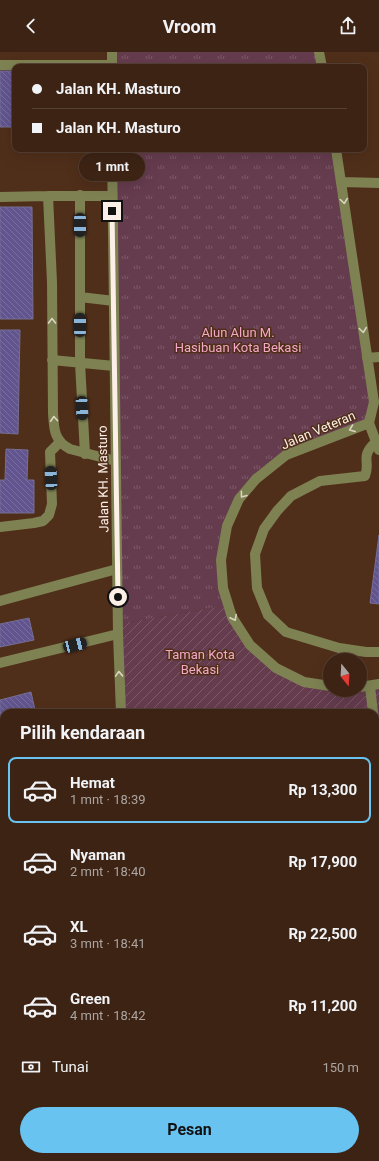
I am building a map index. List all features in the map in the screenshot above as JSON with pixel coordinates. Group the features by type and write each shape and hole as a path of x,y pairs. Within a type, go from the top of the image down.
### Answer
{"street":[{"path":"112,52 112,64"},
{"path":"319,52 321,64"},
{"path":"0,65 12,65"},
{"name":"Jalan KH. Masturo","path":"112,152 118,634 121,709"},
{"name":"Jalan Veteran","path":"323,685 304,682 276,668 250,645 232,617 223,588 221,560 227,526 239,499 256,478 286,455 369,423 374,402 337,152"},
{"path":"342,182 379,183"},
{"path":"80,195 80,363 85,454"},
{"path":"0,197 80,195 112,196"},
{"path":"48,196 52,282 54,424 56,437 64,446 70,449 116,461"},
{"path":"80,297 114,301"},
{"path":"367,358 379,357"},
{"path":"52,360 114,366"},
{"path":"369,423 378,446 370,448 366,456 365,476 320,481 291,496 277,511 264,529 255,554 257,588 268,615 286,632 339,648 366,652 379,652"},
{"path":"0,527 43,521 50,515 52,504 50,452 60,442"},
{"path":"0,601 118,569"},
{"path":"0,663 118,634"},
{"path":"370,685 373,709"}],"green space":[{"path":"112,52 319,52 321,64 112,64"},
{"name":"Alun Alun M. Hasibuan Kota Bekasi","path":"112,152 336,152 374,402 369,423 286,456 239,499 221,560 228,605 118,624"},
{"name":"Taman Kota Bekasi","path":"228,605 232,617 276,668 323,687 323,697 367,697 367,688 379,684 379,709 121,709 118,624"}],"building":[{"path":"0,71 12,71 12,127 0,127"},
{"path":"0,207 32,207 33,319 0,319"},
{"path":"0,330 20,330 18,434 0,433"},
{"path":"6,449 28,450 27,480 34,480 34,513 0,513 0,480 5,480"},
{"path":"379,535 379,604 370,603"},
{"path":"29,618 34,640 0,647 0,624"},
{"path":"31,692 35,709 0,709 0,700"}],"route":[{"path":"112,211 118,597"}]}
